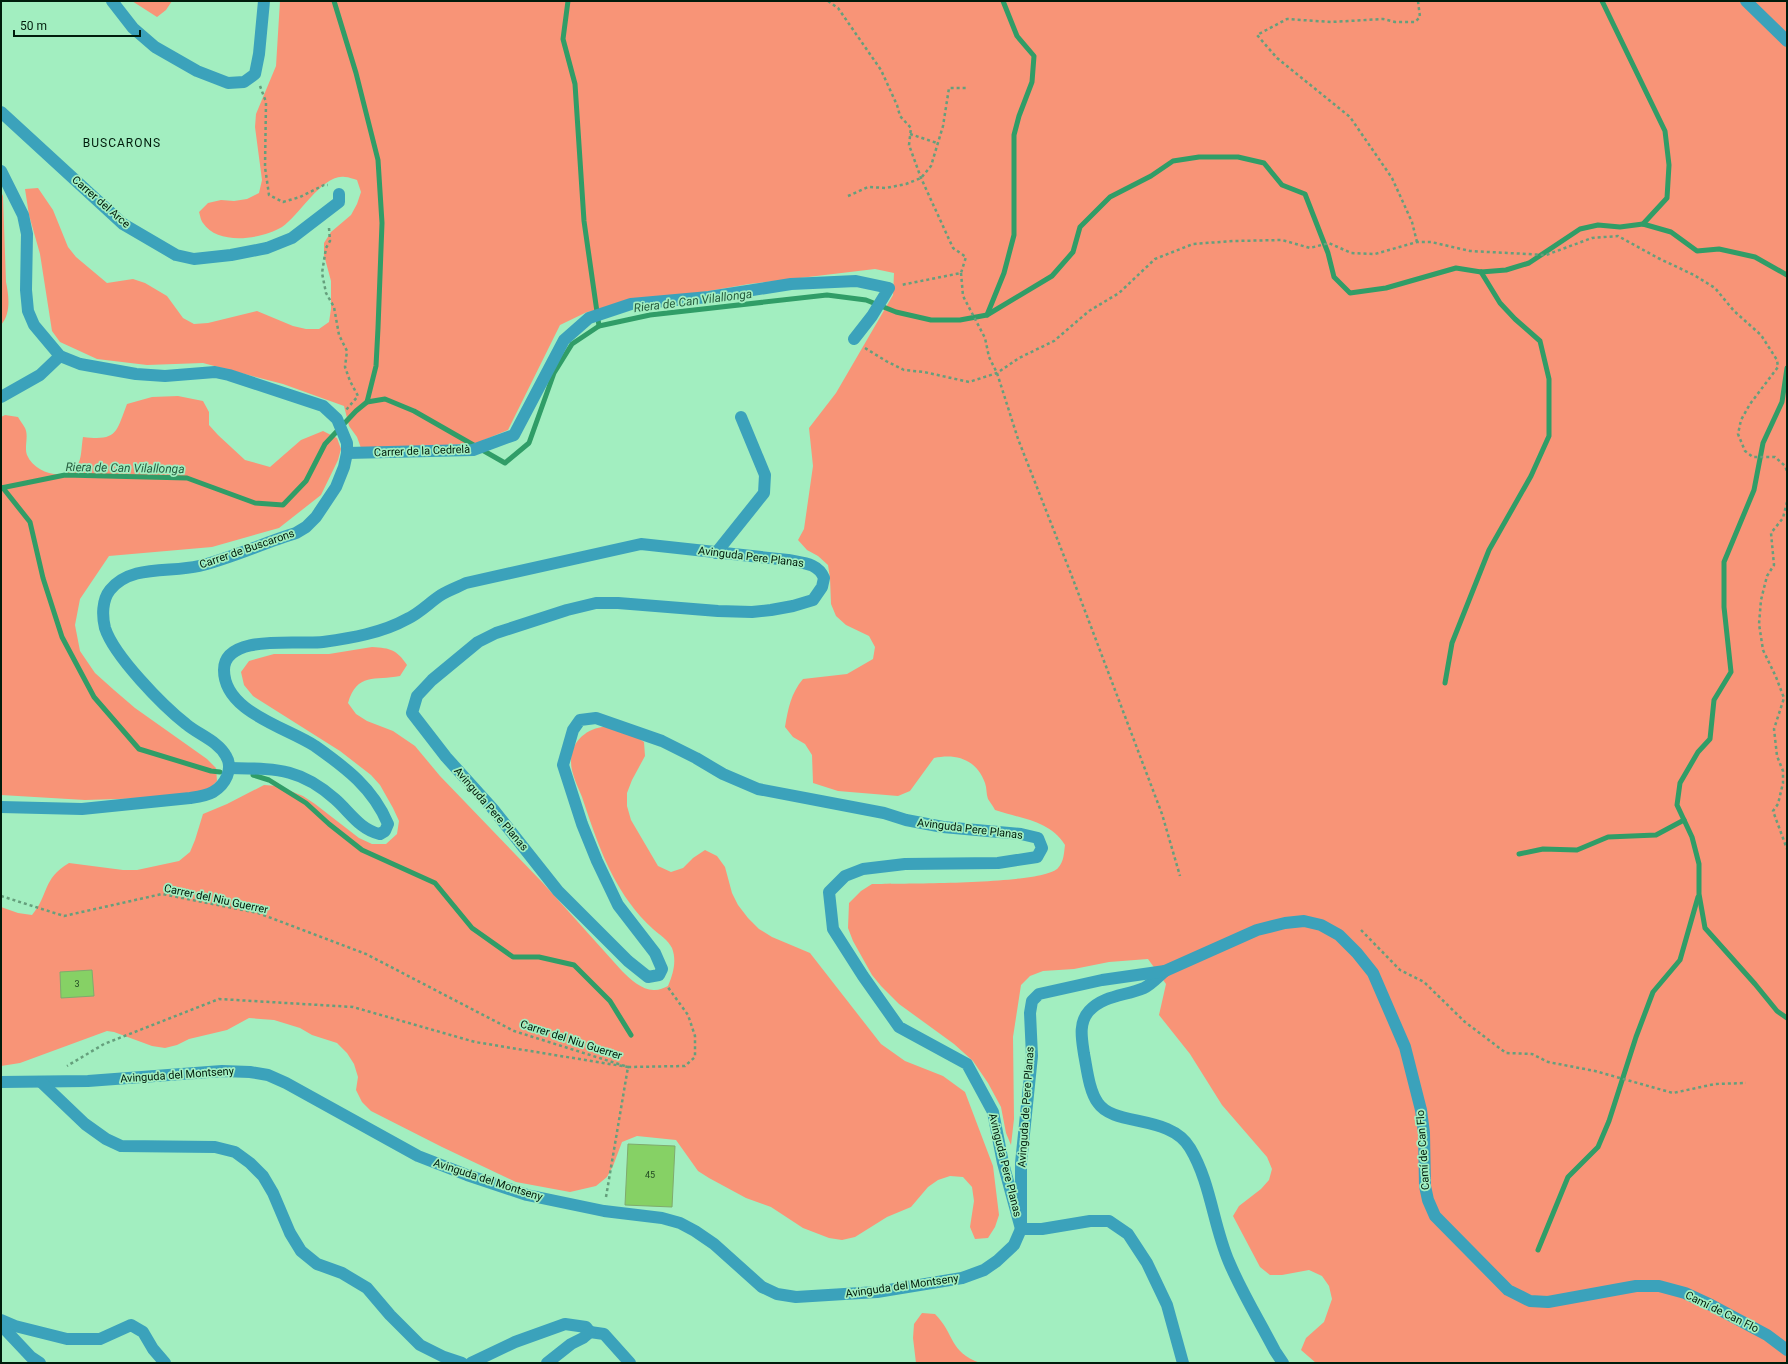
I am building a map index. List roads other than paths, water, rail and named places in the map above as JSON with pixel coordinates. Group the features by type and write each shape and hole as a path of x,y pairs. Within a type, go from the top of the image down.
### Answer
{"street":[{"path":"112,1 133,28 155,47 197,71 228,83 244,82 255,74 259,54 264,1"},
{"path":"1746,1 1787,41"},
{"name":"Carrer del Arce","path":"1,112 123,224 176,254 194,259 232,255 267,248 292,238 339,202 339,194"},
{"path":"1,171 23,215 27,234 26,290 28,311 34,325 60,356 40,375 1,397"},
{"name":"Carrer de la Cedrelà","path":"347,453 473,450 514,435 564,340 589,318 632,304 708,297 790,284 856,281 889,288 872,316 854,339"},
{"name":"Carrer de Buscarons","path":"60,356 80,364 136,374 165,376 215,372 229,375 323,406 337,419 344,433 347,453 344,467 336,487 324,507 306,527 296,533 198,566 156,570 127,578 116,583 109,591 104,604 103,616 106,629 123,657 165,706 187,725 222,751 229,762 229,768"},
{"path":"716,553 764,493 765,475 741,417"},
{"name":"Avinguda Pere Planas","path":"229,768 274,769 300,775 316,784 335,799 364,828 372,833 380,834 385,831 388,824 377,802 362,782 313,745 257,715 244,706 229,690 226,684 224,665 227,659 234,652 244,646 266,643 321,642 366,634 396,625 408,619 441,595 466,584 641,544 809,564 818,568 822,572 824,578 822,587 812,600 793,606 752,612 618,603 596,603 567,610 496,633 478,642 432,680 417,696 412,713 446,757 493,809 558,891 628,961 648,977 659,975 662,970 655,952 618,905 600,868 582,824 563,765 573,730 580,720 596,718 662,741 696,758 723,774 758,789 867,810 906,820 943,827 1021,834 1038,838 1042,848 1038,857 998,863 905,864 863,869 845,876 829,892 833,929 898,1027 967,1064 993,1112 1003,1163 1021,1229"},
{"path":"1,807 82,809 190,798 213,792 225,780 229,768"},
{"name":"Camí de Can Flo","path":"1165,971 1257,930 1285,923 1304,921 1321,925 1339,935 1357,953 1373,973 1405,1047 1421,1110 1424,1133 1424,1186 1428,1200 1436,1216 1445,1228 1508,1290 1530,1301 1548,1302 1636,1286 1659,1286 1685,1293 1711,1305 1767,1335 1787,1350"},
{"path":"1165,971 1145,988 1106,998 1093,1007 1085,1017 1082,1028 1083,1047 1093,1092 1097,1103 1104,1111 1162,1127 1176,1135 1189,1146 1206,1187 1229,1262 1275,1351 1283,1363"},
{"name":"Avinguda de Pere Planas","path":"1021,1229 1021,1163 1032,1056 1030,1013 1032,1001 1039,994 1102,980 1165,971"},
{"name":"Avinguda del Montseny","path":"1,1082 88,1081 222,1071 250,1072 268,1075 418,1156 467,1175 527,1195 604,1211 662,1218 680,1223 696,1231 714,1244 762,1287 777,1294 796,1297 877,1292 962,1278 984,1270 997,1261 1014,1245 1021,1229"},
{"path":"40,1082 85,1124 106,1139 120,1146 215,1147 235,1152 250,1163 263,1176 273,1193 290,1233 301,1251 317,1264 342,1273 367,1288 390,1315 420,1345 444,1357 462,1363"},
{"path":"1021,1229 1042,1229 1090,1220 1109,1221 1128,1234 1147,1263 1167,1305 1183,1363"},
{"path":"1,1320 15,1326 67,1339 100,1339 131,1325 143,1332 153,1349 165,1363"},
{"path":"471,1363 515,1342 565,1324 586,1327 590,1332 604,1334 630,1363"},
{"path":"1,1325 31,1357 40,1363"},
{"path":"547,1363 571,1344 583,1338 590,1332"}],"waterway":[{"path":"334,1 356,73 378,160 382,223 378,328 376,366 367,402"},
{"path":"568,1 563,39 575,84 584,221 599,326"},
{"path":"987,315 1004,273 1014,235 1014,135 1019,116 1032,82 1034,56 1017,36 1003,1"},
{"path":"1602,1 1665,131 1669,165 1667,198 1643,224"},
{"name":"Riera de Can Vilallonga","path":"1,488 65,475 187,478 255,503 283,505 306,481 325,444 356,411 367,402 385,399 414,411 505,463 529,443 554,373 572,344 599,326 650,315 827,295 866,300 896,312 931,320 960,320 987,315 1052,276 1073,252 1080,227 1110,197 1151,176 1173,161 1199,157 1238,157 1264,163 1282,185 1305,194 1328,253 1334,277 1350,293 1386,288 1456,268 1481,272 1506,270 1529,263 1580,229 1598,225 1620,227 1643,224 1671,232 1697,251 1719,249 1755,257 1787,275"},
{"path":"1445,683 1452,643 1489,550 1531,476 1549,436 1549,379 1540,341 1515,319 1500,303 1481,272"},
{"path":"1787,368 1782,402 1763,443 1754,490 1724,562 1724,607 1731,672 1714,700 1710,739 1698,752 1680,783 1677,805 1692,837 1699,864 1699,894 1705,928 1777,1011 1787,1018"},
{"path":"3,488 30,522 43,578 62,637 94,697 139,749 211,771 220,772"},
{"path":"253,775 269,780 306,803 329,824 362,850 435,883 472,928 513,957 539,957 574,965 610,1001 631,1035"},
{"path":"1519,854 1543,849 1577,850 1608,837 1656,835 1684,820"},
{"path":"1538,1250 1568,1177 1598,1147 1609,1121 1636,1037 1653,992 1680,960 1698,897"}],"district":[{"name":"BUSCARONS","path":"122,143"}]}
